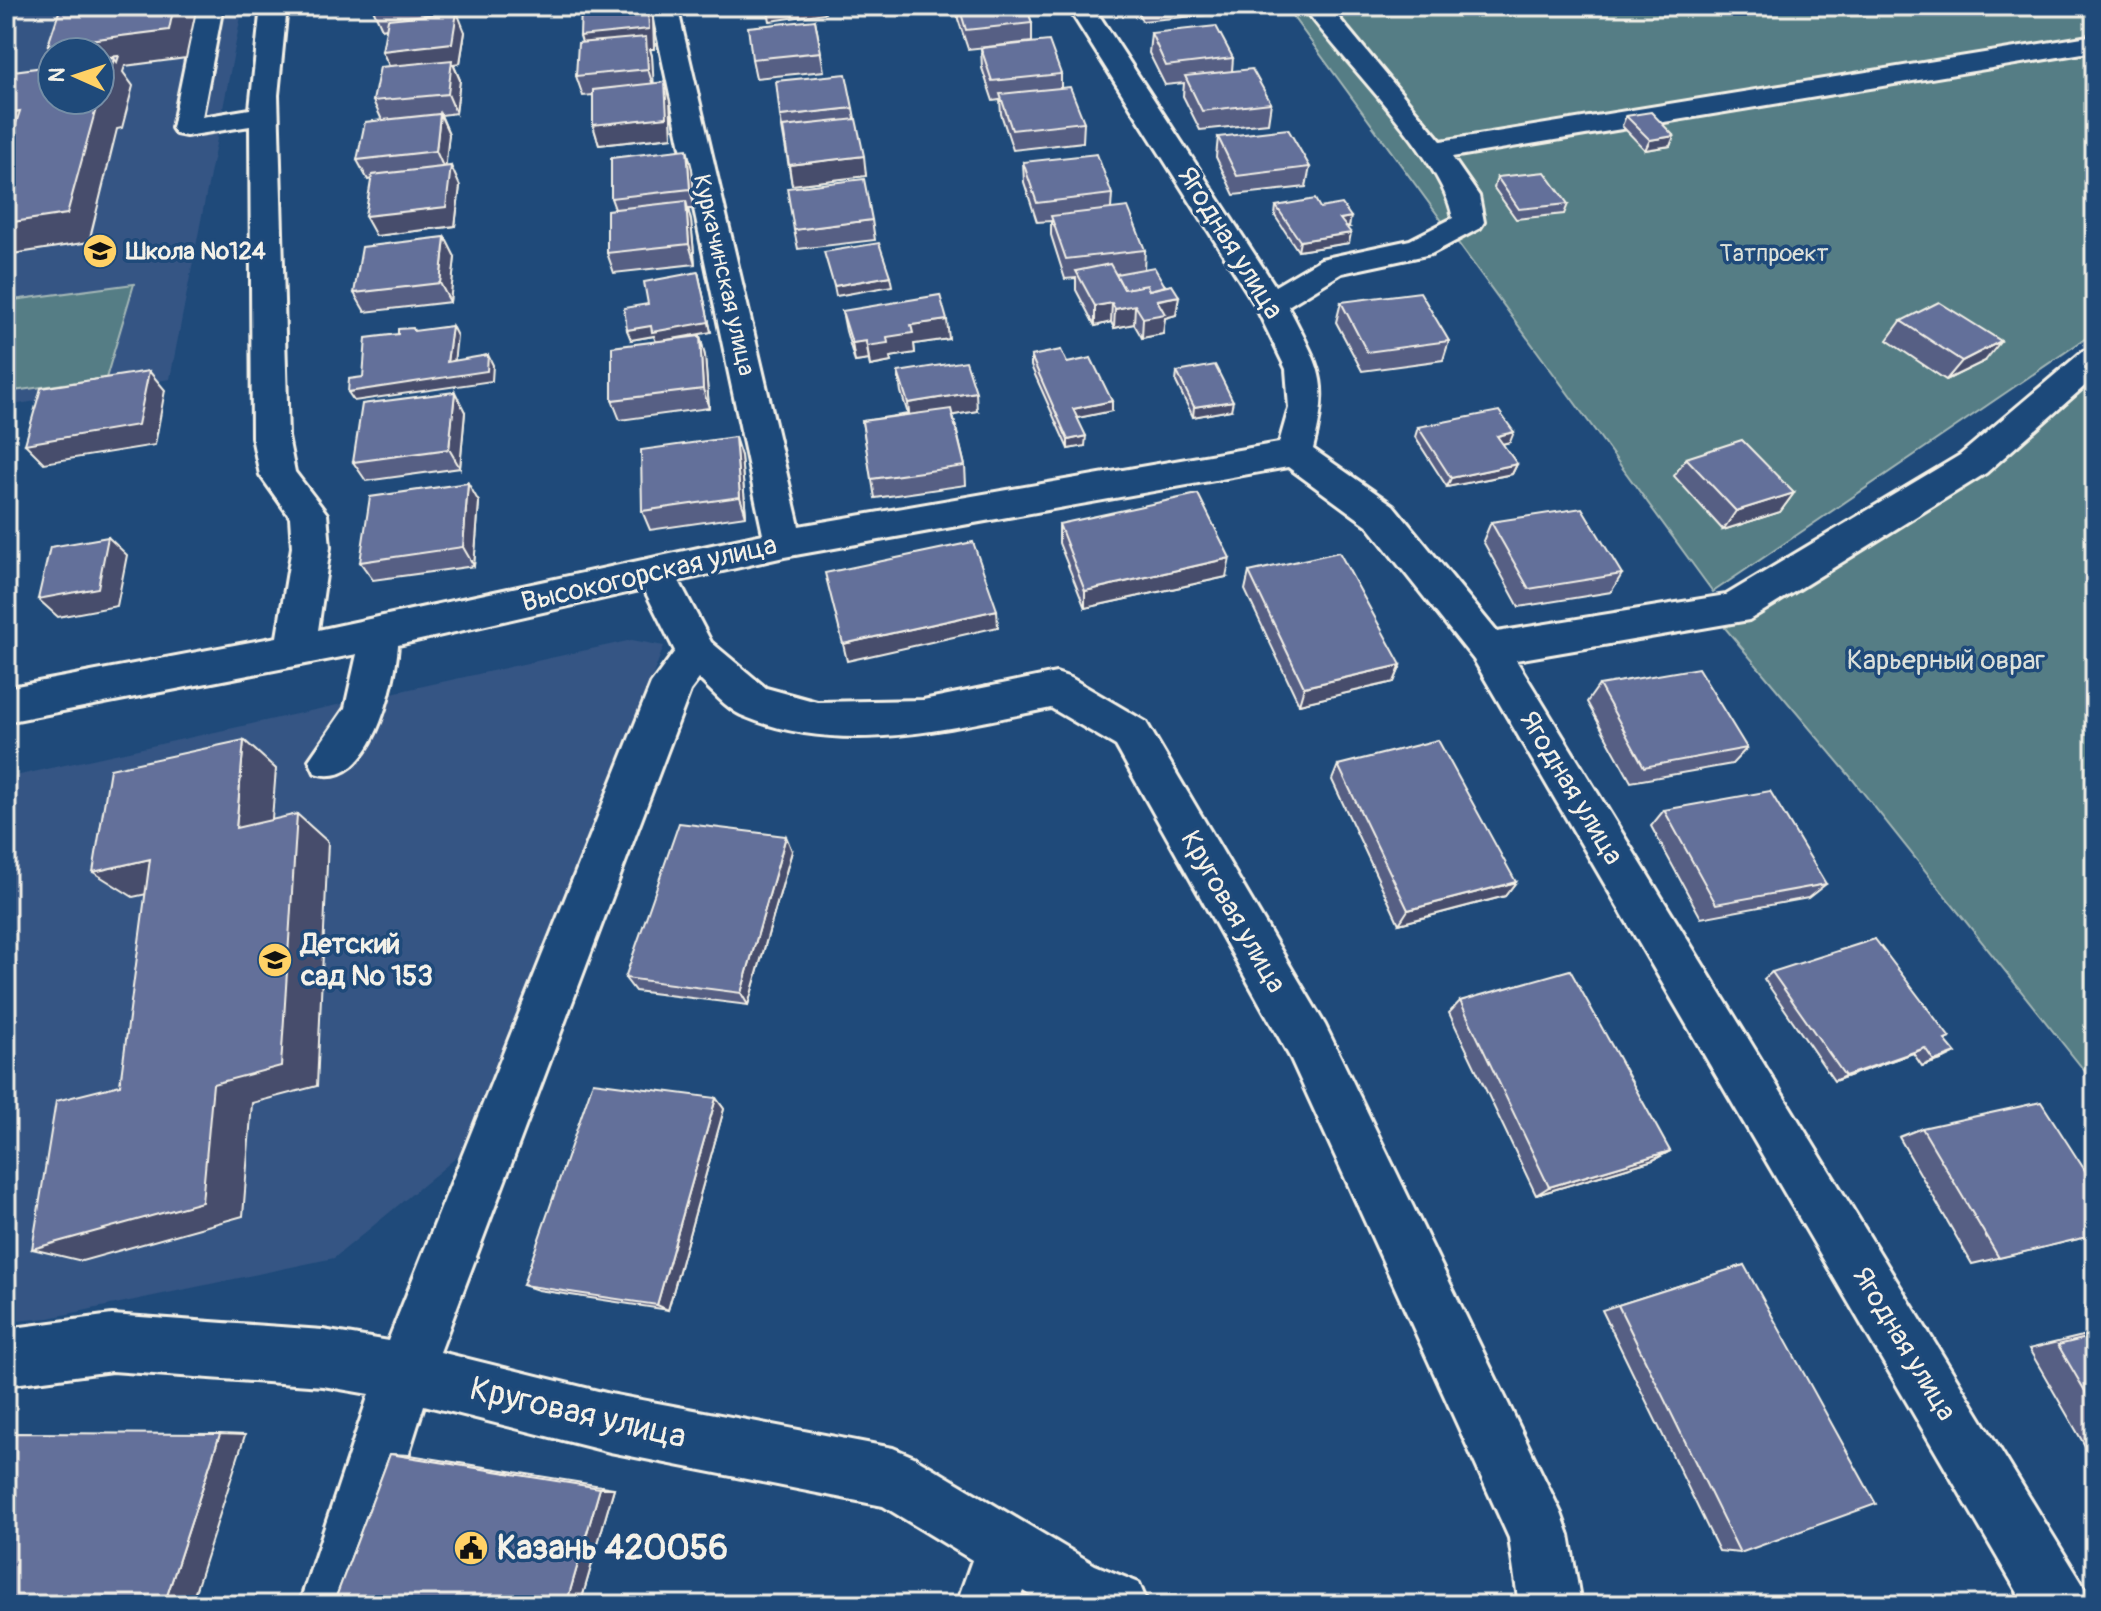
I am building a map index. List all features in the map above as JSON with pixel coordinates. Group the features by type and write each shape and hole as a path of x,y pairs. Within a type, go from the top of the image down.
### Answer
{"street":[{"path":"210,6 186,128 264,115"},
{"path":"274,6 264,115 270,437 278,475 308,514 311,547 295,652"},
{"name":"Куркачинская улица","path":"664,6 784,543"},
{"name":"Ягодная улица","path":"1080,6 1270,303 1303,369 1306,408 1294,453 1380,515 1488,649 2060,1605"},
{"path":"1270,303 1332,266 1420,247 1469,222 1464,196 1434,151 1316,6"},
{"path":"1434,151 2095,43"},
{"path":"1488,649 1735,609 1973,464 2095,359"},
{"name":"Высокогорская улица","path":"6,705 295,652 784,543 1294,453"},
{"name":"Круговая улица","path":"656,573 696,653 753,702 817,719 923,717 1056,690 1131,734 1308,1042 1539,1535 1550,1605"},
{"path":"330,760 358,729 375,688 379,634"},
{"path":"330,1605 383,1447 404,1372 672,684 696,653"},
{"name":"Круговая улица","path":"6,1357 112,1343 323,1358 404,1372 610,1423 893,1478 1075,1588 1117,1605"},
{"path":"987,1605 1007,1547"}],"shaded area":[{"name":"Школа №124","path":"6,6 243,6 170,379 6,406"},
{"name":"Детский сад № 153","path":"632,640 664,646 474,1143 334,1258 49,1318 6,1322 6,778"}],"green space":[{"name":"Татпроект","path":"1285,6 2095,6 2095,332 1713,592"},
{"path":"134,284 106,378 6,392 6,301"},
{"name":"Карьерный овраг","path":"2095,375 2095,1084 1849,775 1725,628"}],"building":[{"path":"61,6 174,6 169,30 116,37 51,36"},
{"path":"374,6 409,6 373,9"},
{"path":"581,6 648,6 649,29 580,36"},
{"path":"959,6 1026,6 1032,23 966,30"},
{"path":"457,12 452,43 382,51 388,19"},
{"path":"815,20 821,52 752,59 748,27"},
{"path":"1216,26 1233,58 1166,66 1151,33"},
{"path":"646,37 648,69 576,76 578,43"},
{"path":"1049,41 1061,74 992,81 981,48"},
{"path":"452,60 448,94 373,101 380,67"},
{"path":"36,68 36,116 94,116 67,214 6,223 6,154 20,111 6,113 6,72"},
{"path":"1252,69 1271,103 1202,111 1185,76"},
{"path":"846,74 853,108 780,116 776,81"},
{"path":"665,82 667,117 593,125 593,90"},
{"path":"1070,87 1084,122 1012,130 1000,94"},
{"path":"1651,112 1674,136 1650,140 1626,116"},
{"path":"440,114 436,151 357,160 365,122"},
{"path":"856,119 864,156 789,165 783,127"},
{"path":"1288,129 1310,167 1237,176 1218,137"},
{"path":"687,149 690,189 611,198 611,158"},
{"path":"1097,154 1112,194 1037,203 1023,162"},
{"path":"451,166 446,207 365,216 372,175"},
{"path":"1545,172 1568,204 1519,209 1497,177"},
{"path":"864,179 872,220 794,230 787,188"},
{"path":"1315,199 1320,208 1342,204 1351,217 1340,219 1351,233 1300,241 1276,206"},
{"path":"686,201 689,244 607,253 607,210"},
{"path":"1128,207 1145,250 1066,259 1051,216"},
{"path":"445,237 440,283 354,293 362,247"},
{"path":"879,243 890,276 834,286 824,252"},
{"path":"1110,264 1124,289 1147,285 1149,290 1172,285 1179,296 1157,300 1165,314 1143,318 1135,305 1115,309 1112,303 1095,306 1076,271"},
{"path":"1154,267 1165,286 1149,290 1147,285 1124,289 1116,274"},
{"path":"698,272 709,322 652,332 651,326 627,330 624,308 648,304 644,282"},
{"path":"1420,292 1449,341 1367,352 1341,302"},
{"path":"940,295 947,320 911,325 913,333 887,337 888,343 867,346 866,341 852,343 842,311"},
{"path":"1939,302 2001,341 1962,361 1901,321"},
{"path":"452,326 447,362 488,355 487,371 348,392 349,379 363,377 366,338 398,334 398,329 413,328 414,331"},
{"path":"700,336 703,389 612,400 612,347"},
{"path":"1061,350 1067,363 1091,358 1112,401 1073,409 1086,436 1068,440 1031,356"},
{"path":"966,361 976,392 908,403 898,372"},
{"path":"1215,365 1233,401 1194,407 1177,372"},
{"path":"149,371 138,425 25,444 41,388"},
{"path":"455,392 449,449 353,462 362,404"},
{"path":"951,409 965,466 871,479 862,421"},
{"path":"1499,411 1514,432 1497,436 1517,464 1451,478 1418,427"},
{"path":"735,437 740,497 642,511 641,450"},
{"path":"1742,440 1794,493 1736,511 1686,458"},
{"path":"468,483 463,547 360,562 370,497"},
{"path":"1198,494 1230,558 1085,591 1059,524"},
{"path":"1582,508 1622,574 1529,589 1491,522"},
{"path":"108,537 98,588 38,599 50,547"},
{"path":"973,542 997,610 843,644 825,573"},
{"path":"1339,552 1401,665 1304,687 1249,572"},
{"path":"1698,668 1747,748 1644,767 1599,685"},
{"path":"244,740 236,828 297,814 281,1066 213,1084 202,1202 32,1249 56,1101 120,1085 150,859 93,872 110,769"},
{"path":"1438,740 1516,882 1408,910 1338,765"},
{"path":"1770,791 1826,884 1716,904 1664,810"},
{"path":"679,823 786,836 741,993 625,978"},
{"path":"1875,939 1950,1038 1945,1040 1956,1053 1934,1061 1925,1048 1845,1076 1772,972"},
{"path":"1570,970 1670,1151 1549,1187 1460,1001"},
{"path":"593,1082 716,1098 657,1305 523,1285"},
{"path":"2041,1102 2095,1186 2095,1235 1999,1258 1922,1128"},
{"path":"1744,1265 1876,1504 1740,1553 1618,1305"},
{"path":"2095,1336 2095,1408 2058,1345"},
{"path":"16,1433 220,1434 164,1605 6,1605 6,1456"},
{"path":"390,1454 600,1488 566,1605 333,1605"}],"place":[{"name":"Школа №124","path":"100,251"},
{"name":"Детский сад № 153","path":"275,960"},
{"name":"Казань 420056","path":"471,1548"}]}
